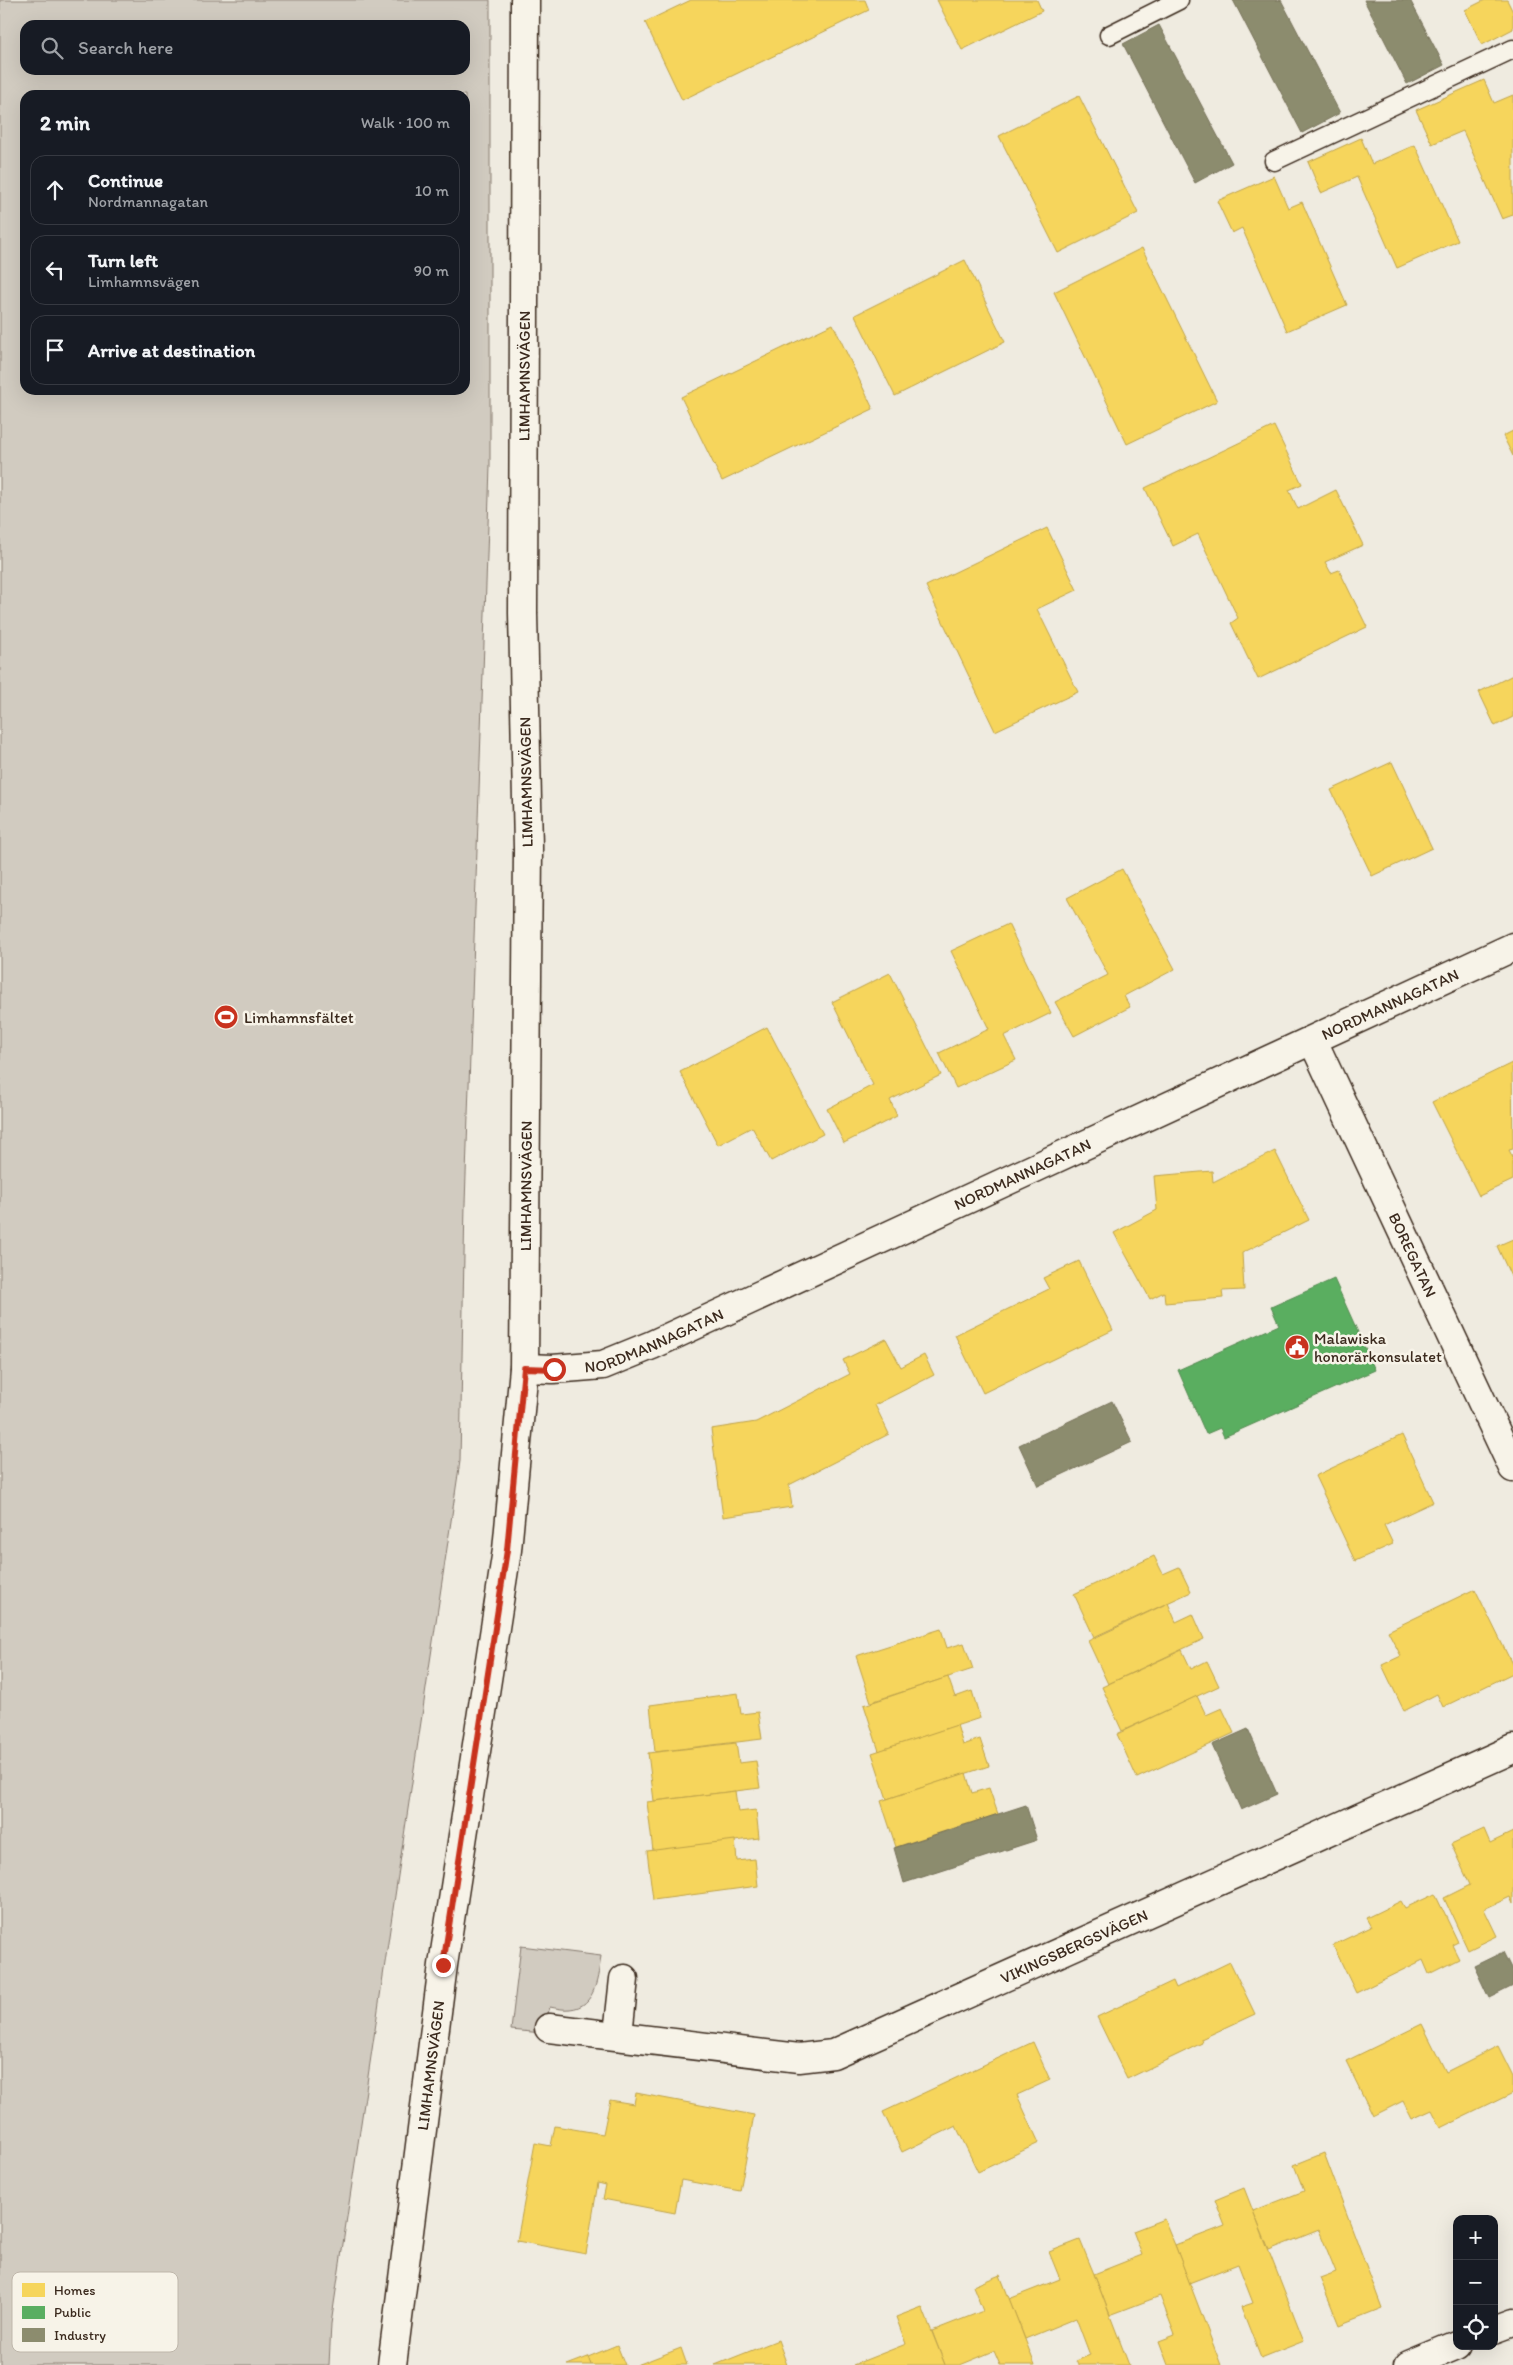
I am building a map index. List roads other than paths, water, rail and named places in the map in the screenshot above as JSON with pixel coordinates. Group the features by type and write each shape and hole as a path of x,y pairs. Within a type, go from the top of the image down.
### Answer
{"street":[{"name":"LIMHAMNSVÄGEN","path":"392,2365 443,1965 507,1550 524,1368 528,848 523,613 525,0"},
{"name":"NORDMANNAGATAN","path":"524,1368 554,1369 603,1365 652,1345 1513,947"},
{"name":"BOREGATAN","path":"1313,1040 1513,1468"},
{"name":"VIKINGSBERGSVÄGEN","path":"549,2028 618,2034 799,2058 833,2054 1513,1749"},
{"path":"618,2034 624,1979"},
{"path":"1498,2328 1513,2322"},
{"path":"1409,2365 1453,2347"}],"lane":[{"path":"1109,35 1179,0"},
{"path":"1274,161 1513,49"}],"place":[{"name":"Limhamnsfältet","path":"226,1017"},
{"name":"Malawiska honorärkonsulatet","path":"1297,1347"}]}
